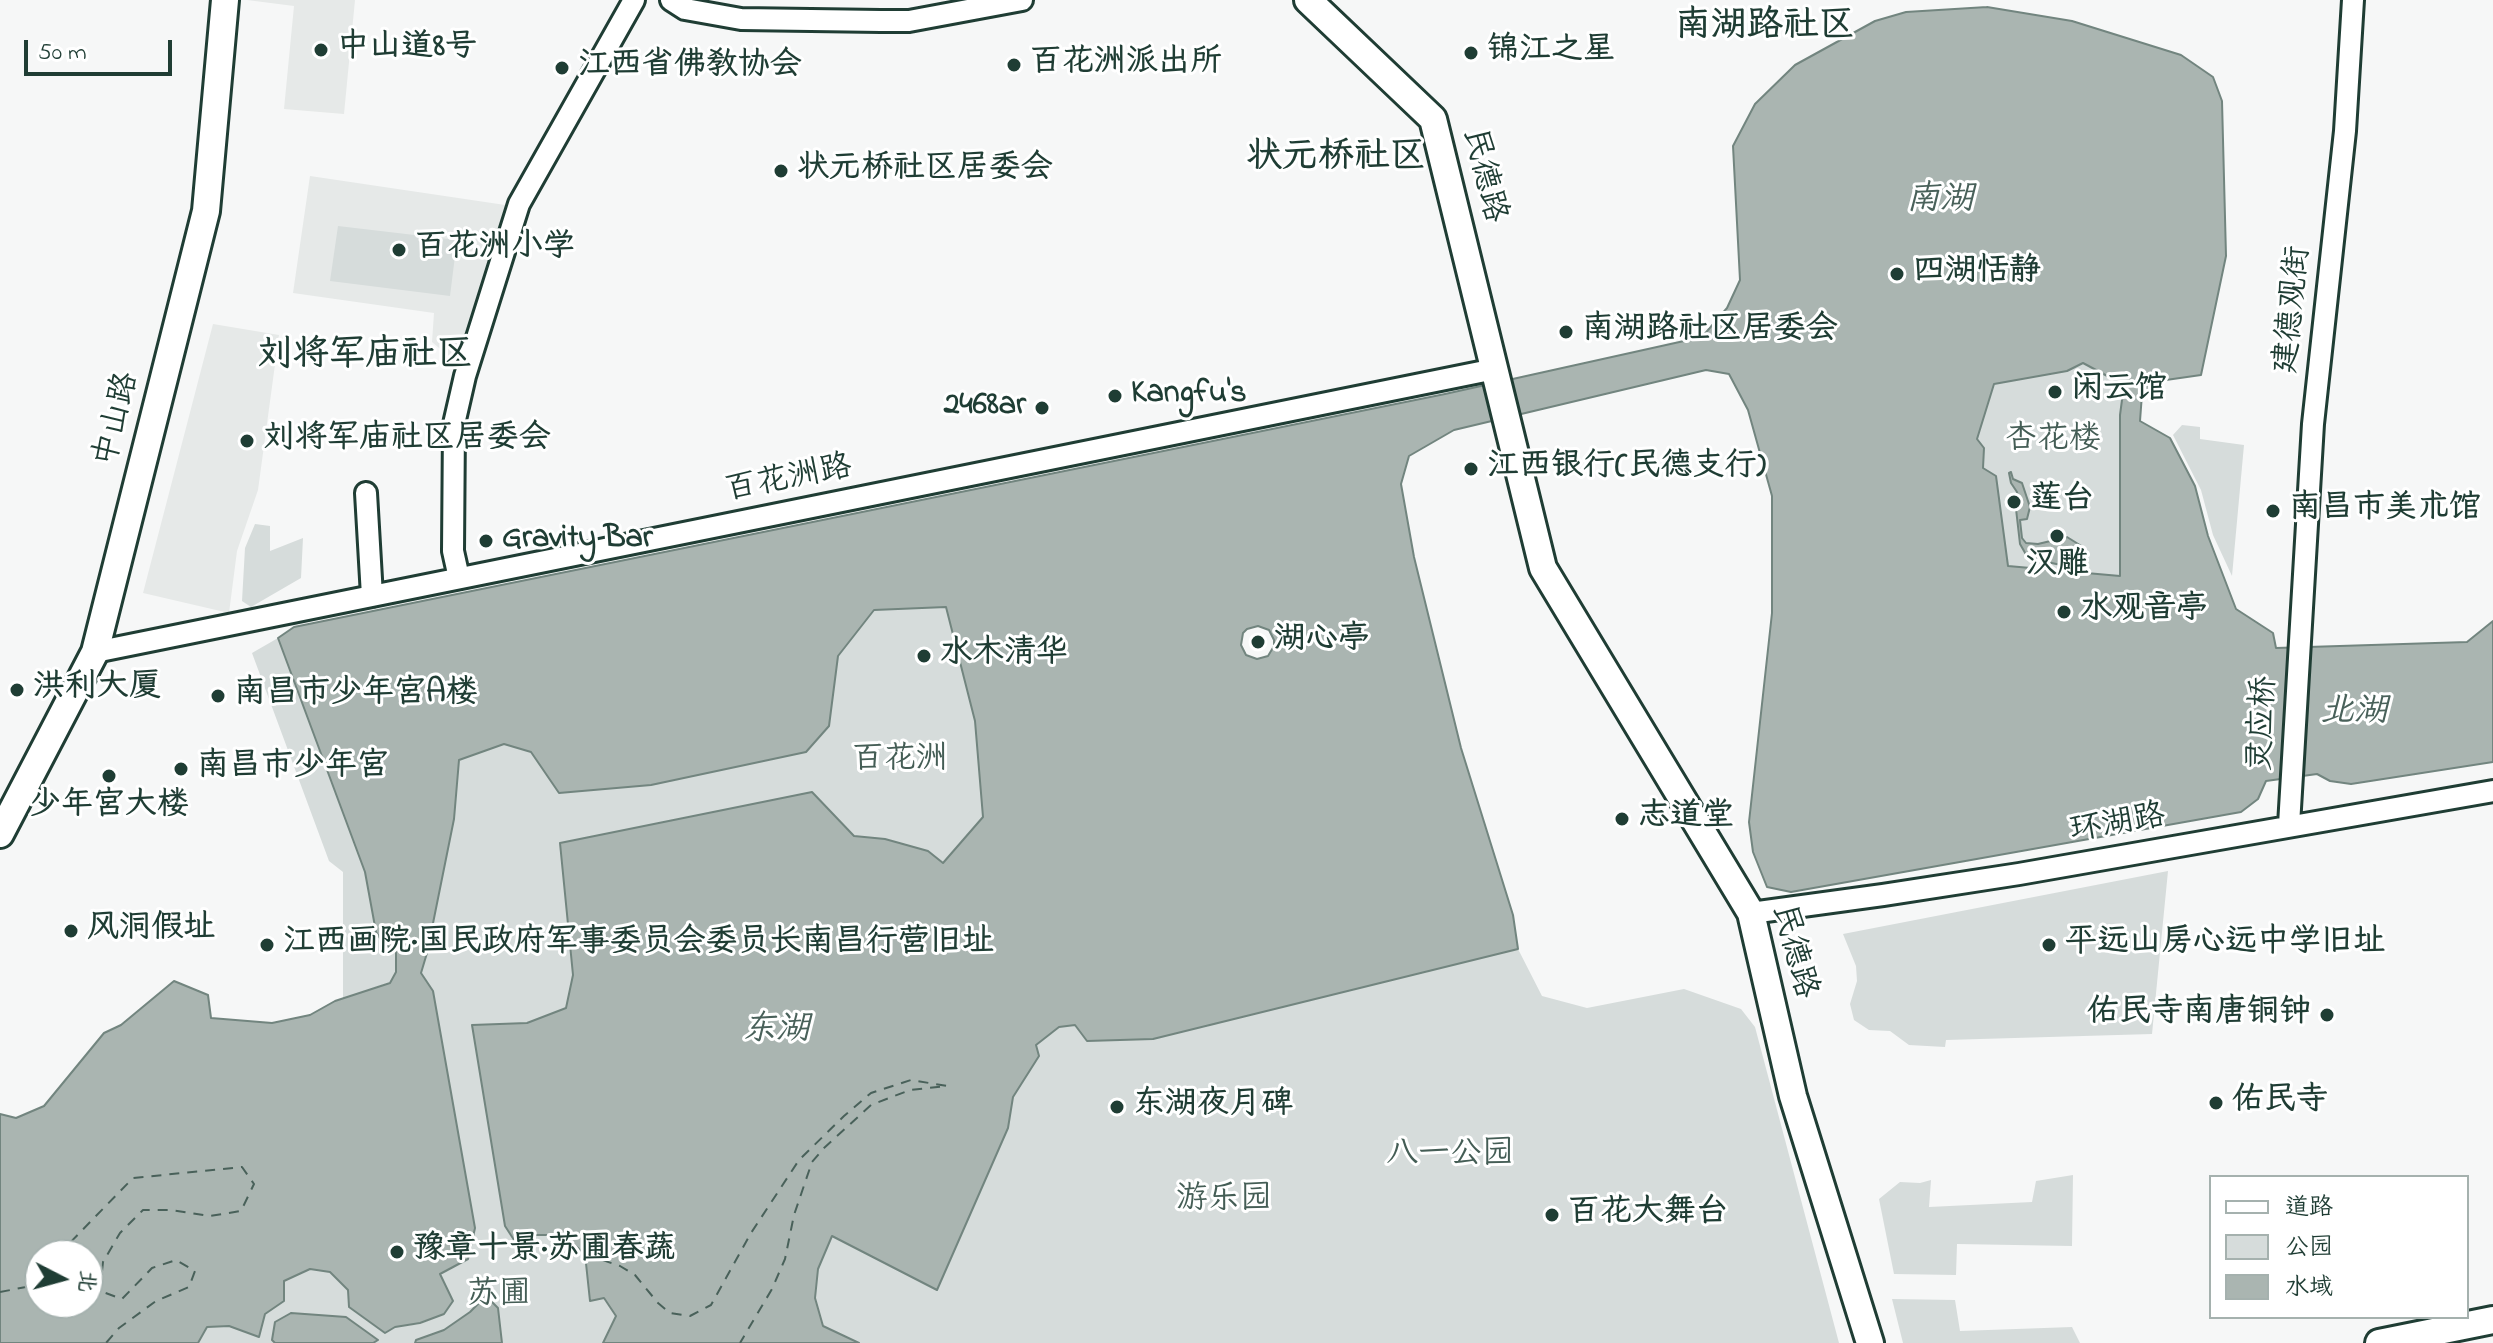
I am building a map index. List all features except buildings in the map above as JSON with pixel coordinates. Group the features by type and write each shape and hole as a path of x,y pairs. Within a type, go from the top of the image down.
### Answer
{"main road":[{"name":"中山路","path":"0,834 95,652 206,211 225,0"},
{"name":"民德路","path":"1308,0 1433,119 1543,568 1751,913 1793,1096 1870,1343"},
{"path":"2379,1343 2493,1320"}],"street":[{"path":"459,578 453,551 454,424 465,376 519,204 634,0"},
{"path":"671,0 685,9 741,19 909,21 1022,0"},
{"name":"建德观街","path":"2301,627 2313,424 2345,131 2353,0"},
{"name":"百花洲路","path":"95,652 1495,369"},
{"path":"366,493 372,596"},
{"name":"灵应桥","path":"2289,825 2301,627"},
{"name":"环湖路","path":"1751,913 2019,874 2493,791"}],"shaded area":[{"name":"中山道8号","path":"247,0 355,0 344,114 284,109 294,6"},
{"name":"百花洲小学","path":"310,176 512,206 464,369 432,342 434,313 293,293"},
{"path":"213,324 279,335 258,490 237,551 229,613 143,593"}],"green space":[{"path":"338,226 457,240 450,296 330,281"},
{"name":"杏花楼","path":"2083,363 2124,385 2120,415 2120,577 2008,567 1996,477 1983,468 1984,448 1977,439 1994,384 2067,371"},
{"path":"2182,425 2200,427 2200,439 2244,445 2232,576 2213,535 2201,490 2173,435"},
{"path":"255,524 270,526 270,551 303,538 301,578 251,607 242,601 245,548"},
{"path":"946,607 975,721 983,818 943,863 885,839 854,836 812,792 560,844 573,975 566,1008 527,1023 472,1025 525,1257 535,1235 563,1235 585,1254 590,1300 603,1298 616,1316 603,1343 198,1343 207,1327 229,1326 265,1314 284,1300 284,1281 310,1269 330,1272 395,1327 420,1324 444,1314 453,1301 440,1274 475,1228 433,991 421,973 454,819 459,760 504,744 531,752 559,793 829,726 838,656 874,610"},
{"path":"278,638 365,872 376,932 383,943 396,952 397,972 390,982 343,999 343,872 329,861 252,653"},
{"path":"2168,871 2152,1034 1946,1040 1945,1047 1909,1045 1890,1031 1869,1030 1854,1020 1850,1004 1857,981 1856,966 1843,934"},
{"name":"八一公园","path":"1518,949 1542,996 1587,1008 1684,989 1741,1009 1755,1027 1839,1343 859,1343 823,1326 815,1298 818,1269 832,1236 937,1289 1008,1128 1013,1097 1039,1056 1036,1045 1059,1027 1075,1025 1153,1039"},
{"path":"2073,1175 2072,1246 1957,1244 1956,1275 1894,1274 1879,1199 1900,1182 1931,1180 1929,1207 2032,1202 2036,1181"},
{"path":"1892,1299 1955,1300 1960,1331 2072,1327 2080,1343 1903,1343"}],"water":[{"name":"东湖","path":"1987,7 2072,21 2181,55 2213,77 2222,101 2226,256 2201,375 2159,381 2142,394 2140,421 2170,438 2195,486 2208,536 2236,609 2273,633 2276,648 2467,642 2493,621 2493,762 2351,784 2330,781 2317,774 2266,781 2258,799 2241,812 1791,892 1767,887 1753,852 1749,822 1772,613 1772,496 1748,410 1729,374 1706,370 1454,430 1409,456 1401,484 1414,557 1461,748 1513,915 1518,949 1153,1039 1087,1041 1075,1025 1059,1027 1036,1045 1039,1056 1013,1097 1008,1128 937,1290 832,1236 818,1269 815,1298 823,1326 859,1343 603,1343 616,1316 604,1298 590,1301 585,1254 563,1235 535,1235 525,1257 505,1226 472,1025 527,1023 566,1008 573,975 560,843 812,792 854,836 885,839 928,851 943,863 983,817 975,721 946,607 874,610 838,656 829,726 806,752 651,785 559,793 531,752 504,744 459,760 454,819 421,973 433,991 475,1228 468,1259 440,1274 453,1301 444,1314 420,1323 395,1327 385,1333 349,1307 348,1290 330,1272 310,1269 284,1281 284,1301 265,1314 259,1337 229,1326 207,1327 198,1343 0,1343 0,1114 16,1118 44,1106 104,1033 121,1025 174,981 208,995 211,1018 272,1023 310,1015 335,1001 390,983 396,972 396,952 383,943 376,932 365,872 278,638 294,627 1445,394 1702,337 1727,308 1740,280 1733,146 1755,104 1795,65 1875,21 1906,12","holes":["2083,363 2124,385 2120,415 2120,576 2008,566 1996,476 1983,468 1984,448 1977,439 1994,384 2067,371","1258,626 1269,630 1274,646 1268,656 1257,659 1246,655 1241,645 1243,633"]},
{"path":"2011,472 2013,479 2022,483 2030,507 2027,519 2020,520 2022,538 2026,543 2038,544 2067,537 2083,547 2081,555 2061,565 2028,558 2020,544 2016,509 2018,499 2011,483"},
{"path":"486,1296 498,1308 502,1343 415,1343 444,1330"},
{"path":"291,1313 346,1317 378,1340 373,1343 275,1343 272,1340 275,1322"}],"ferry route":[{"path":"585,1254 620,1266 635,1275 670,1313 690,1316 711,1305 751,1233 799,1160 844,1116 871,1093 911,1080 947,1086 910,1090 871,1105 812,1162 794,1215 785,1259 772,1289 740,1343"},
{"path":"74,1239 133,1178 242,1167 254,1184 241,1211 210,1216 171,1210 143,1210 120,1233 104,1260"},
{"path":"104,1292 122,1299 152,1268 176,1260 195,1271 189,1287 156,1301 119,1328 106,1343"},
{"path":"0,1292 24,1287"}],"place":[{"name":"中山道8号","path":"321,50"},
{"name":"锦江之星","path":"1471,53"},
{"name":"百花洲派出所","path":"1014,65"},
{"name":"江西省佛教协会","path":"562,68"},
{"name":"状元桥社区居委会","path":"781,171"},
{"name":"百花洲小学","path":"399,250"},
{"name":"四湖恬静","path":"1897,274"},
{"name":"南湖路社区居委会","path":"1566,332"},
{"name":"闲云馆","path":"2055,392"},
{"name":"Kangfu's","path":"1115,396"},
{"name":"2468ar","path":"1042,408"},
{"name":"刘将军庙社区居委会","path":"247,441"},
{"name":"江西银行(民德支行)","path":"1471,469"},
{"name":"莲台","path":"2014,502"},
{"name":"南昌市美术馆","path":"2273,511"},
{"name":"汉雕","path":"2057,536"},
{"name":"Gravity Bar","path":"486,541"},
{"name":"水观音亭","path":"2064,612"},
{"name":"湖心亭","path":"1258,642"},
{"name":"水木清华","path":"924,656"},
{"name":"洪利大厦","path":"17,690"},
{"name":"南昌市少年宫A楼","path":"218,696"},
{"name":"南昌市少年宫","path":"181,769"},
{"name":"少年宫大楼","path":"109,776"},
{"name":"志道堂","path":"1622,819"},
{"name":"风洞假址","path":"71,931"},
{"name":"江西画院·国民政府军事委员会委员长南昌行营旧址","path":"267,945"},
{"name":"平远山房心远中学旧址","path":"2049,945"},
{"name":"佑民寺南唐铜钟","path":"2327,1015"},
{"name":"佑民寺","path":"2216,1103"},
{"name":"东湖夜月碑","path":"1117,1107"},
{"name":"百花大舞台","path":"1552,1215"},
{"name":"豫章十景·苏圃春蔬","path":"397,1252"}],"district":[{"name":"南湖路社区","path":"1765,29"},
{"name":"状元桥社区","path":"1336,160"},
{"name":"刘将军庙社区","path":"365,358"}],"water label":[{"name":"南湖","path":"1940,202"},
{"name":"北湖","path":"2354,714"}],"park label":[{"name":"百花洲","path":"900,762"},
{"name":"游乐园","path":"1224,1202"},
{"name":"苏圃","path":"499,1297"}]}
